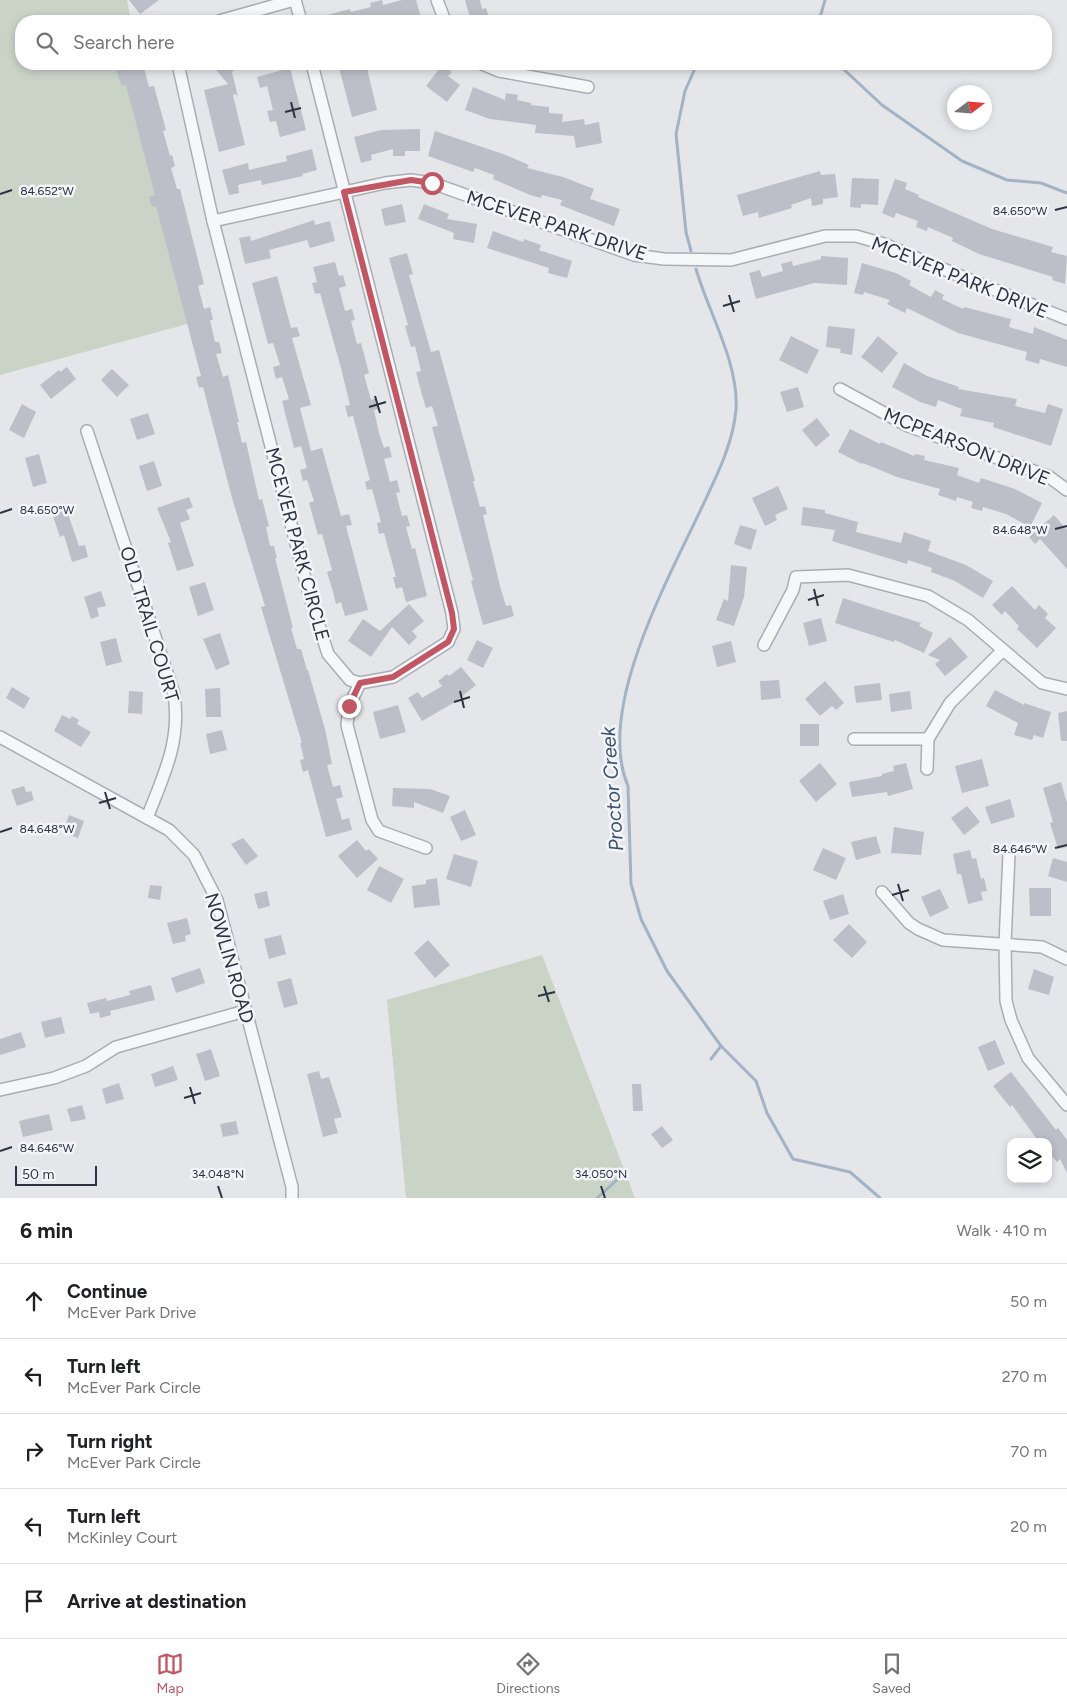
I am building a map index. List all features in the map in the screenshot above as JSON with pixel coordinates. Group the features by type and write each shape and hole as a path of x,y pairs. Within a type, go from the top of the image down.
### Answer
{"street":[{"path":"241,15 295,0 299,15"},
{"path":"438,0 442,15"},
{"name":"MCEVER PARK CIRCLE","path":"179,70 213,221 309,594 328,654 350,680 360,683"},
{"path":"314,70 426,503 452,613 454,629 448,642 393,677 360,683 349,706 347,725 372,820 379,831 426,848"},
{"path":"497,70 588,87"},
{"name":"MCEVER PARK DRIVE","path":"213,221 344,192 411,180 432,183 634,255 664,259 731,260 824,236 856,236 884,244 1067,319"},
{"name":"MCPEARSON DRIVE","path":"840,389 908,426 1048,476 1067,490"},
{"name":"OLD TRAIL COURT","path":"87,431 174,694 178,717 171,756 147,818"},
{"path":"764,645 793,590 796,576 848,574 928,596 968,620 1002,651 1042,683 1067,689"},
{"path":"927,769 928,739 950,703 1002,651"},
{"path":"854,739 928,739"},
{"name":"NOWLIN ROAD","path":"1,741 169,830 194,856 217,900 292,1187 292,1198"},
{"path":"1009,854 1006,1000 1011,1020 1028,1058 1067,1105"},
{"path":"882,892 909,923 918,930 943,940 1042,947 1067,959"},
{"path":"0,1090 54,1078 86,1066 116,1047 245,1011"}],"shaded area":[{"path":"0,0 127,0 130,15 15,15 15,70 142,70 198,321 0,375"},
{"path":"542,955 635,1198 406,1198 387,1000"}],"building":[{"path":"129,0 159,0 140,14"},
{"path":"382,0 383,5 402,0 416,0 420,15 327,15 350,9 351,12 371,7 370,3"},
{"path":"465,0 480,0 482,9 486,8 488,15 469,15"},
{"path":"116,70 145,70 149,87 154,86 166,130 163,131 175,166 171,168 177,189 180,189 204,284 198,286 204,309 210,307 213,320 210,320 215,342 219,342 222,353 216,354 223,377 228,375 242,443 246,442 259,500 262,499 269,526 266,527 270,546 274,546 277,558 275,558 293,628 291,628 297,649 301,649 325,729 332,764 327,765 333,787 340,785 343,797 336,799 342,820 349,818 352,830 326,837 308,770 303,772 300,760 304,759 300,743 302,743 261,607 265,606 232,498 203,387 199,388 196,377 201,376 156,206 152,207 149,197 155,195 126,85 122,86"},
{"path":"216,70 234,70 232,72 238,97 236,94 233,95 245,145 219,152 204,90 228,84"},
{"path":"283,70 291,70 306,130 280,137 276,121 270,122 267,111 273,110 267,86 260,88 257,77"},
{"path":"340,70 367,70 377,110 352,117"},
{"path":"438,70 449,70 452,72 448,76 460,85 447,102 426,86"},
{"path":"473,87 505,100 506,93 518,95 517,100 531,103 531,105 549,107 549,113 563,114 562,122 584,119 585,125 599,122 602,143 576,148 574,136 535,133 536,125 490,119 465,110"},
{"path":"420,129 420,151 405,151 405,156 393,156 393,149 371,155 372,160 361,163 354,137 381,130"},
{"path":"435,131 503,154 529,165 527,168 563,177 594,189 590,199 620,209 614,226 560,205 562,200 542,195 541,198 530,195 493,179 494,175 475,168 473,172 428,156"},
{"path":"312,149 317,170 302,174 303,176 262,185 261,180 238,185 239,193 229,195 222,170 248,163 249,170 287,161 286,156"},
{"path":"820,171 821,175 835,174 838,197 823,199 823,204 812,206 811,198 791,205 792,208 759,218 758,212 743,216 737,195"},
{"path":"852,178 879,179 878,205 861,204 861,208 850,207"},
{"path":"895,179 907,183 905,189 919,195 918,197 992,229 1053,247 1051,252 1067,256 1065,284 1052,280 1053,277 979,254 952,241 953,238 928,227 927,231 916,227 918,221 896,213 894,218 882,213"},
{"path":"402,204 406,222 385,226 381,209"},
{"path":"424,204 449,214 447,219 477,224 474,243 453,239 454,233 418,219"},
{"path":"314,220 315,225 330,221 335,241 310,248 307,240 269,250 271,258 245,264 239,238 250,236 251,241"},
{"path":"493,231 523,242 524,239 541,245 539,250 572,261 567,278 548,273 549,268 487,248"},
{"path":"407,253 413,274 409,275 431,352 439,350 475,481 473,481 480,507 485,506 487,514 483,515 500,586 506,606 511,605 514,616 483,625 471,581 473,580 432,427 438,426 432,406 426,408 422,395 416,372 421,371 415,346 411,347 405,326 408,325 389,258"},
{"path":"821,256 848,258 847,285 814,283 756,299 749,273 760,270 762,277 783,271 781,264 792,261 793,266 821,259"},
{"path":"335,262 339,276 343,275 346,286 339,288 345,311 352,309 355,320 351,321 357,344 361,343 369,373 364,375 371,400 376,398 379,409 374,410 379,433 384,448 389,446 392,457 384,459 390,482 397,480 400,492 396,493 402,516 407,515 410,526 406,527 412,549 415,548 427,596 406,602 402,587 396,589 393,577 396,577 384,533 379,534 377,523 381,522 372,489 367,490 365,482 370,480 353,416 348,417 345,406 350,405 341,368 320,293 315,294 312,283 317,282 313,267"},
{"path":"862,263 896,273 911,281 909,285 931,297 935,290 944,295 942,299 963,309 964,307 1011,319 1009,327 1033,334 1034,327 1067,340 1067,367 1040,359 1039,364 1025,360 1027,352 958,333 907,308 905,313 887,304 890,300 864,292 863,295 854,293"},
{"path":"277,276 291,328 297,327 300,336 292,338 311,405 300,408 311,451 322,448 341,516 349,514 352,525 346,526 368,610 345,616 341,602 336,604 327,572 332,570 322,534 318,535 309,503 314,501 307,480 303,481 300,470 307,468 301,446 294,448 282,401 289,399 282,377 276,379 273,367 280,365 273,343 268,344 252,283"},
{"path":"828,326 855,329 852,355 840,353 841,349 826,347"},
{"path":"791,336 819,350 807,374 779,360"},
{"path":"878,336 898,353 882,373 861,357"},
{"path":"904,363 927,376 959,387 958,389 1017,399 1015,406 1045,413 1048,404 1063,409 1051,446 993,427 994,423 960,416 962,409 938,400 936,407 920,402 892,387"},
{"path":"67,367 76,379 51,399 40,385 59,370 60,372"},
{"path":"112,369 129,385 117,397 101,380"},
{"path":"798,387 804,407 787,412 780,392"},
{"path":"22,404 36,412 24,438 9,430"},
{"path":"148,413 155,434 137,440 130,419"},
{"path":"817,418 830,435 816,447 802,430"},
{"path":"850,429 880,444 881,442 914,456 915,454 925,456 924,460 959,468 957,475 979,483 981,478 1015,489 1042,503 1030,527 1006,514 983,507 982,511 971,508 973,502 957,497 956,501 938,495 940,489 897,477 862,464 838,452"},
{"path":"39,454 47,483 33,487 25,458"},
{"path":"154,461 162,486 147,491 139,466"},
{"path":"778,486 788,509 775,515 777,520 765,526 752,498"},
{"path":"189,497 193,507 186,510 190,519 180,523 194,566 177,571 168,543 171,542 157,508"},
{"path":"803,507 825,510 825,513 858,522 856,532 901,543 904,532 931,541 928,551 966,565 993,581 983,598 955,581 931,572 932,568 908,560 907,564 832,541 835,530 801,525"},
{"path":"66,508 79,546 85,545 88,557 72,562 64,535 60,537 52,513"},
{"path":"1054,515 1067,530 1067,569 1040,539 1035,544 1029,537"},
{"path":"740,525 757,530 751,550 734,544"},
{"path":"731,565 747,567 744,597 734,626 716,620 724,599 728,601"},
{"path":"205,582 214,610 198,616 189,587"},
{"path":"1012,586 1035,610 1039,605 1048,614 1045,618 1056,628 1037,648 1017,629 1019,626 1005,611 1002,615 992,605"},
{"path":"101,591 106,606 97,608 99,616 91,619 84,597"},
{"path":"843,598 921,623 919,626 933,633 924,653 895,640 894,642 835,623"},
{"path":"409,604 424,621 412,631 417,637 409,645 392,627 371,657 348,641 363,619 380,631"},
{"path":"821,618 827,641 809,646 803,623"},
{"path":"220,633 230,664 216,670 203,639"},
{"path":"950,637 968,657 945,676 935,664 940,660 928,655"},
{"path":"116,638 122,662 106,666 100,642"},
{"path":"477,640 493,648 483,668 467,660"},
{"path":"731,641 736,662 717,667 712,646"},
{"path":"461,667 476,685 455,702 422,721 408,698 418,692 422,698 442,686 438,681"},
{"path":"779,680 781,698 761,700 760,681"},
{"path":"825,681 844,703 836,710 832,706 820,716 805,699"},
{"path":"880,683 882,700 856,703 854,686"},
{"path":"12,687 30,698 24,709 6,698"},
{"path":"220,688 221,717 206,717 205,689"},
{"path":"995,690 1024,705 1024,703 1051,712 1043,738 1034,735 1032,740 1014,735 1018,723 986,706"},
{"path":"129,691 143,692 142,714 128,713"},
{"path":"910,691 912,709 891,712 889,694"},
{"path":"398,705 406,732 380,739 373,712"},
{"path":"1067,711 1067,741 1061,741 1058,713"},
{"path":"62,715 70,719 72,716 79,720 77,724 91,732 81,747 54,731"},
{"path":"800,724 819,724 819,746 800,746"},
{"path":"222,730 227,750 210,754 206,734"},
{"path":"982,759 989,786 962,793 955,766"},
{"path":"820,763 837,784 816,802 799,781"},
{"path":"906,763 913,789 888,796 887,792 852,797 849,782 882,776 882,774 894,771 893,766"},
{"path":"1061,782 1067,803 1067,847 1058,849 1050,823 1053,822 1043,788"},
{"path":"24,786 26,792 31,791 34,800 17,806 11,790"},
{"path":"393,788 430,789 450,796 443,813 414,802 414,808 392,806"},
{"path":"1010,799 1015,817 991,824 985,807"},
{"path":"967,806 980,822 964,835 951,818"},
{"path":"465,810 476,835 461,841 450,817"},
{"path":"69,815 84,821 78,838 63,832"},
{"path":"894,827 924,832 921,855 891,853"},
{"path":"876,836 881,853 856,860 851,842"},
{"path":"243,838 258,856 246,865 231,844"},
{"path":"357,840 366,851 369,849 378,859 357,878 338,856"},
{"path":"823,848 846,858 836,880 813,870"},
{"path":"970,850 972,859 976,858 981,879 984,878 987,891 981,892 983,900 968,904 961,874 957,874 953,854"},
{"path":"454,854 478,861 471,887 446,879"},
{"path":"1053,858 1067,862 1067,882 1048,876"},
{"path":"379,866 404,879 391,903 367,890"},
{"path":"437,878 440,905 414,908 412,886 426,884 426,880"},
{"path":"150,885 162,886 160,900 148,898"},
{"path":"1029,888 1051,888 1051,916 1030,916"},
{"path":"940,889 949,908 930,917 921,897"},
{"path":"267,891 270,906 258,909 254,894"},
{"path":"843,894 849,914 830,920 823,901"},
{"path":"187,918 191,934 185,936 186,941 173,944 167,923"},
{"path":"849,924 867,942 852,958 833,940"},
{"path":"281,935 286,954 269,959 264,939"},
{"path":"428,940 450,965 435,978 414,953"},
{"path":"200,968 205,983 176,993 171,978"},
{"path":"1034,969 1054,977 1049,995 1028,989"},
{"path":"291,978 298,1004 284,1008 277,982"},
{"path":"151,985 155,1000 110,1011 111,1015 100,1018 99,1012 90,1014 87,1003 106,998 107,1001 130,995 129,991"},
{"path":"61,1017 65,1033 45,1038 41,1022"},
{"path":"21,1032 26,1047 0,1055 0,1039"},
{"path":"995,1040 1005,1064 988,1071 978,1047"},
{"path":"211,1049 220,1076 205,1081 196,1054"},
{"path":"173,1066 178,1080 155,1087 151,1074"},
{"path":"319,1071 321,1079 329,1077 342,1117 334,1119 338,1133 323,1137 307,1074"},
{"path":"1011,1072 1056,1130 1058,1128 1067,1140 1067,1173 1060,1159 1057,1162 1052,1156 1052,1138 1036,1138 1012,1105 1010,1107 993,1086"},
{"path":"119,1083 124,1099 106,1104 102,1089"},
{"path":"632,1084 641,1084 643,1111 633,1111"},
{"path":"82,1105 86,1119 71,1122 67,1109"},
{"path":"49,1114 53,1130 23,1137 19,1121"},
{"path":"236,1121 239,1134 223,1137 220,1124"},
{"path":"662,1126 673,1140 662,1148 651,1134"}],"waterway":[{"name":"Proctor Creek","path":"821,15 825,0"},
{"name":"Proctor Creek","path":"691,251 686,232 676,134 685,91 694,70"},
{"path":"844,70 882,105 962,161 1007,180 1041,183 1067,193"},
{"name":"Proctor Creek","path":"696,269 733,374 736,410 723,460 655,606 640,644 628,683 621,720 620,755 628,786 631,884 641,919 667,971 721,1046 756,1081 767,1113 793,1159 850,1172 880,1198"},
{"path":"711,1059 721,1046"},
{"path":"597,1198 618,1179"}],"route":[{"path":"349,706 360,683 393,677 448,642 454,629 452,613 426,503 344,192 385,183 411,180 432,183"}]}
